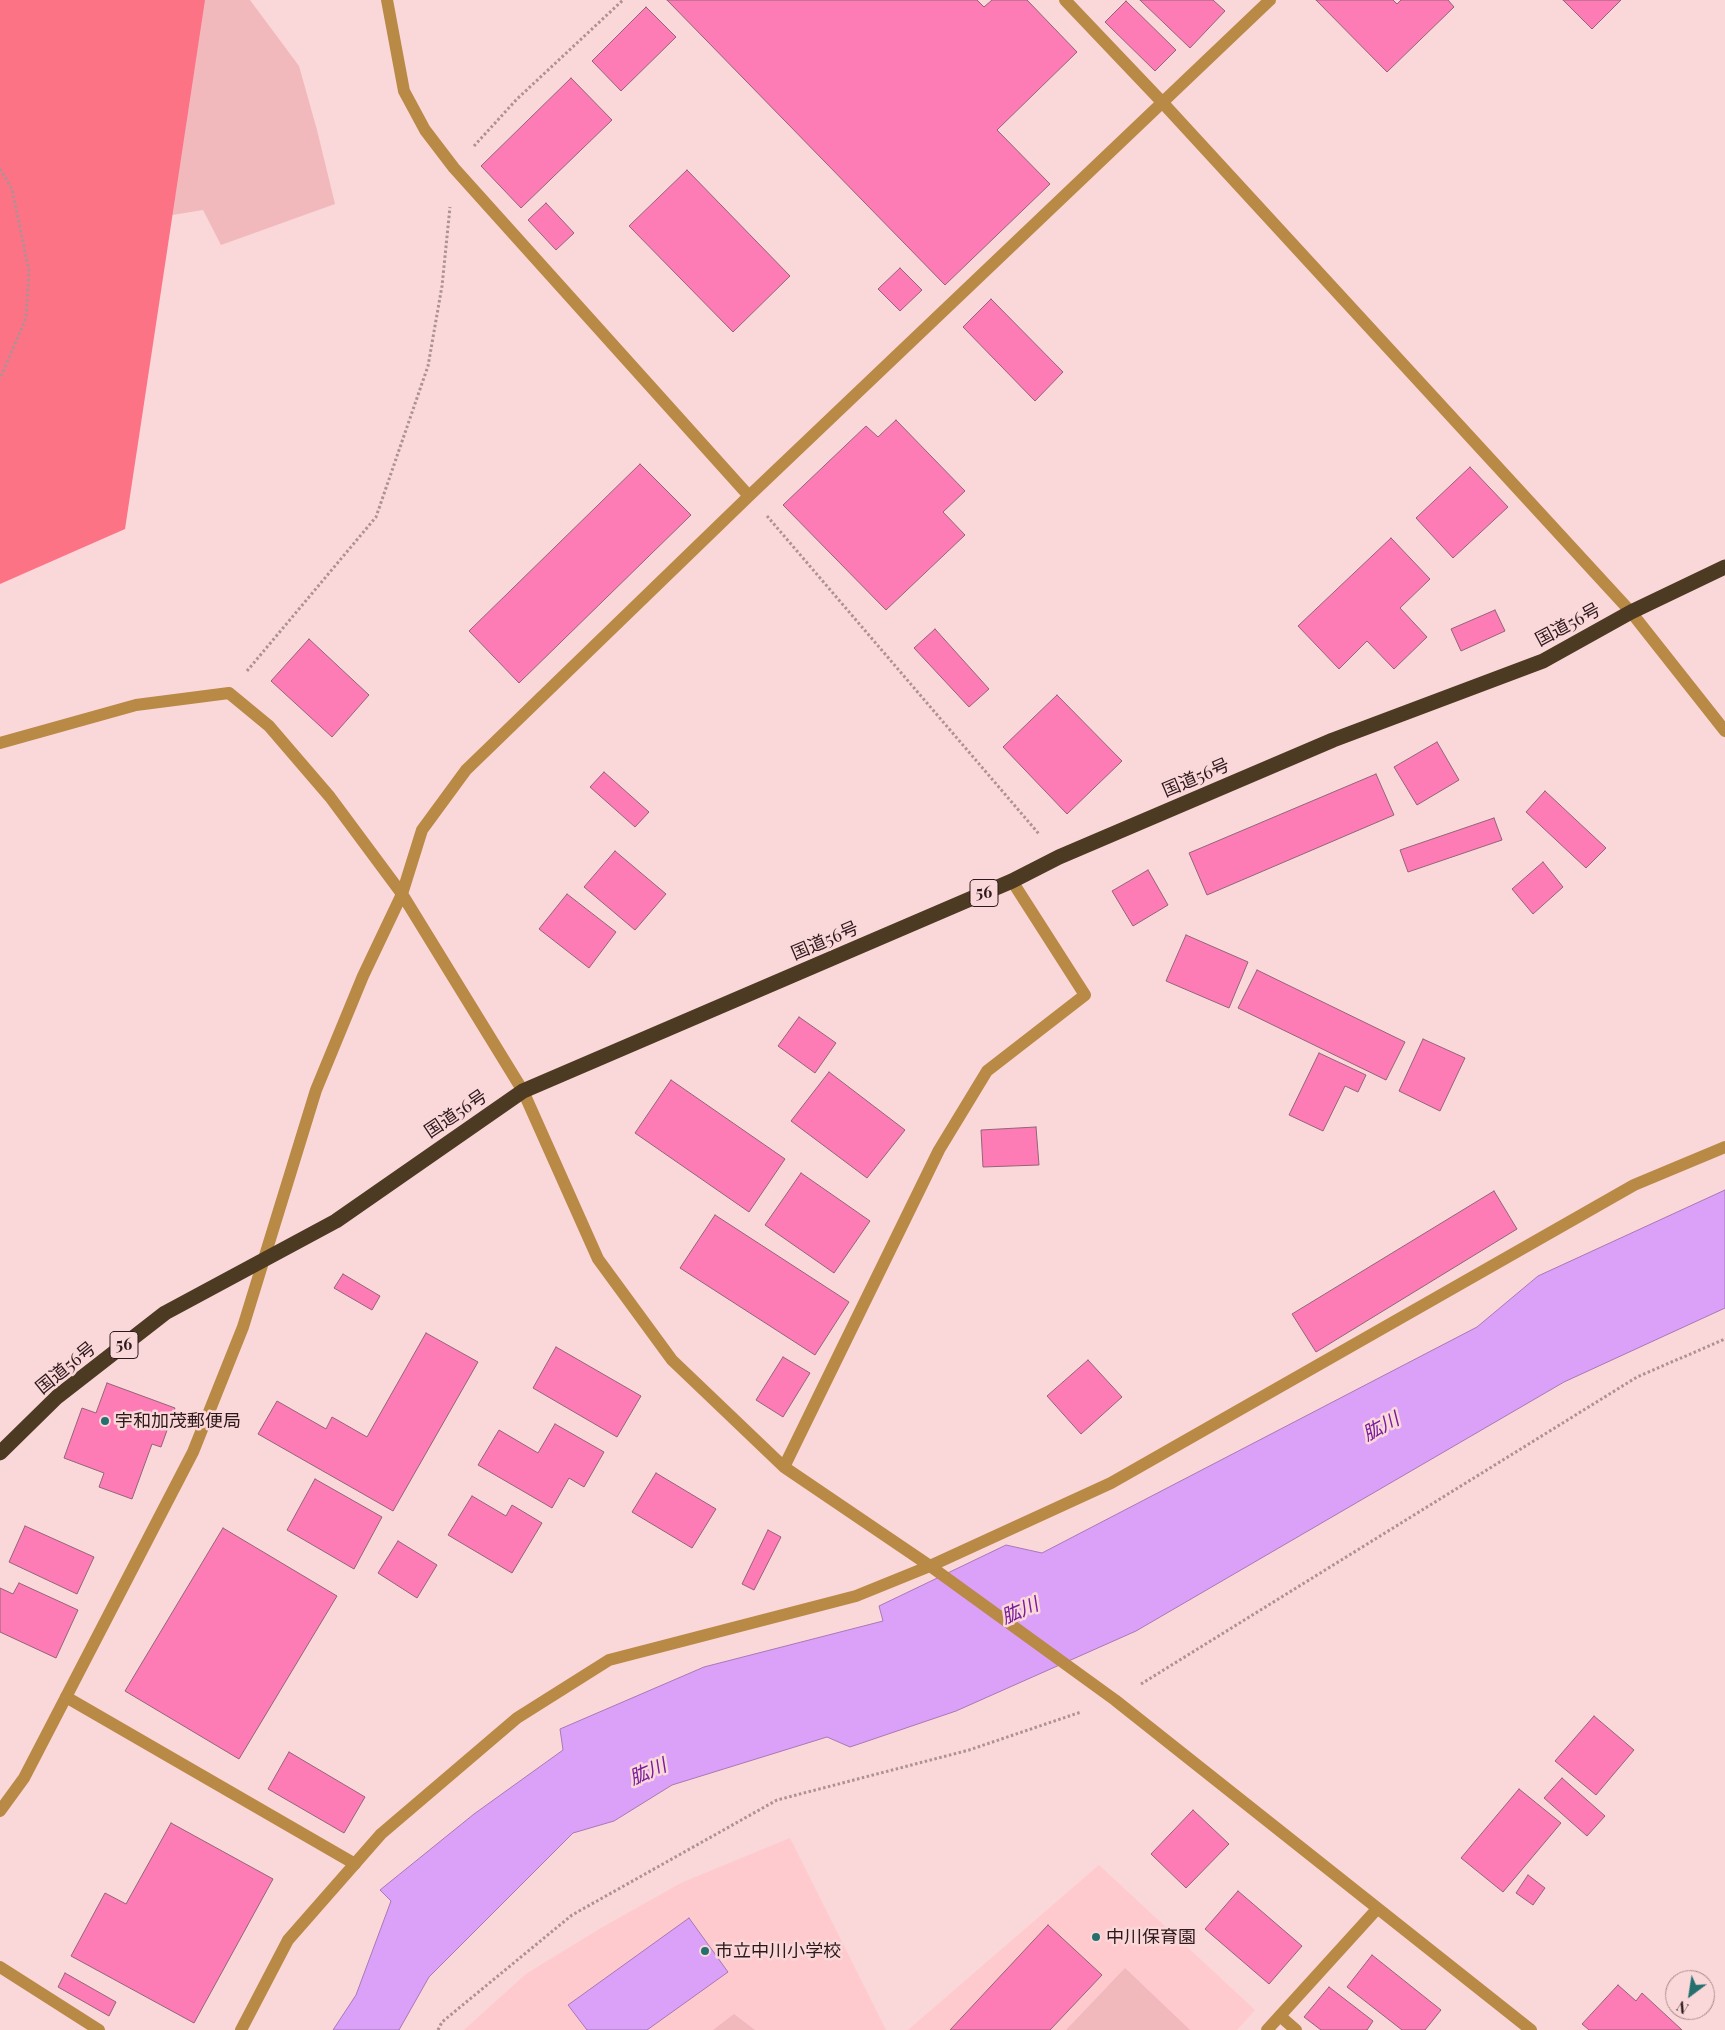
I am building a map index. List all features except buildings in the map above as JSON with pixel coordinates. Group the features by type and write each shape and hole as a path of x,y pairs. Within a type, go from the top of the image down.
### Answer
{"highway":[{"name":"国道56号","path":"0,1453 57,1396 165,1313 336,1220 523,1091 1012,881 1059,857 1333,740 1543,661 1630,612 1725,567"}],"street":[{"path":"387,0 404,91 425,130 454,168 750,496"},
{"path":"1065,0 1162,102 1630,612 1725,730"},
{"path":"0,1811 24,1778 193,1452 243,1327 316,1090 363,976 402,894 422,830 466,770 1270,0"},
{"path":"0,742 136,705 229,692 269,726 330,797 402,894 523,1091 598,1259 672,1360 784,1467 934,1569 1115,1700 1532,2030"},
{"path":"784,1467 939,1150 987,1071 1085,995 1012,881"},
{"path":"241,2030 288,1940 380,1834 517,1718 609,1660 856,1596 934,1569 1111,1483 1634,1184 1725,1147"},
{"path":"66,1697 355,1864"},
{"path":"1267,2030 1377,1909"},
{"path":"0,1967 99,2030"},
{"path":"1280,2016 1296,2030"}],"path":[{"path":"229,692 376,517 428,366 442,286 454,168 517,99 624,0"},
{"path":"0,170 12,188 29,271 26,318 0,379"},
{"path":"750,496 1059,857"},
{"path":"438,2030 442,2022 572,1914 777,1800 969,1750 1115,1700 1637,1377 1725,1339"}],"shaded area":[{"path":"0,0 250,0 299,66 335,204 221,245 203,210 142,220"},
{"path":"0,0 205,0 125,529 0,584"},
{"name":"市立中川小学校","path":"790,1838 886,2030 464,2030 526,1974 601,1928 681,1883"},
{"name":"中川保育園","path":"1099,1865 1255,2010 1237,2030 908,2030"},
{"path":"1125,1968 1190,2030 1066,2030"},
{"path":"734,2014 755,2030 713,2030"}],"water":[{"name":"肱川","path":"1725,1190 1725,1308 1564,1382 1136,1631 956,1711 850,1747 827,1737 672,1785 614,1821 573,1833 429,1977 399,2030 333,2030 356,1995 391,1901 380,1890 474,1814 563,1750 560,1729 704,1667 883,1621 879,1606 1006,1545 1042,1553 1477,1327 1538,1276"},
{"path":"689,1918 728,1972 647,2030 587,2030 568,2005"}],"place":[{"name":"宇和加茂郵便局","path":"105,1421"},
{"name":"中川保育園","path":"1096,1937"},
{"name":"市立中川小学校","path":"705,1951"}]}
